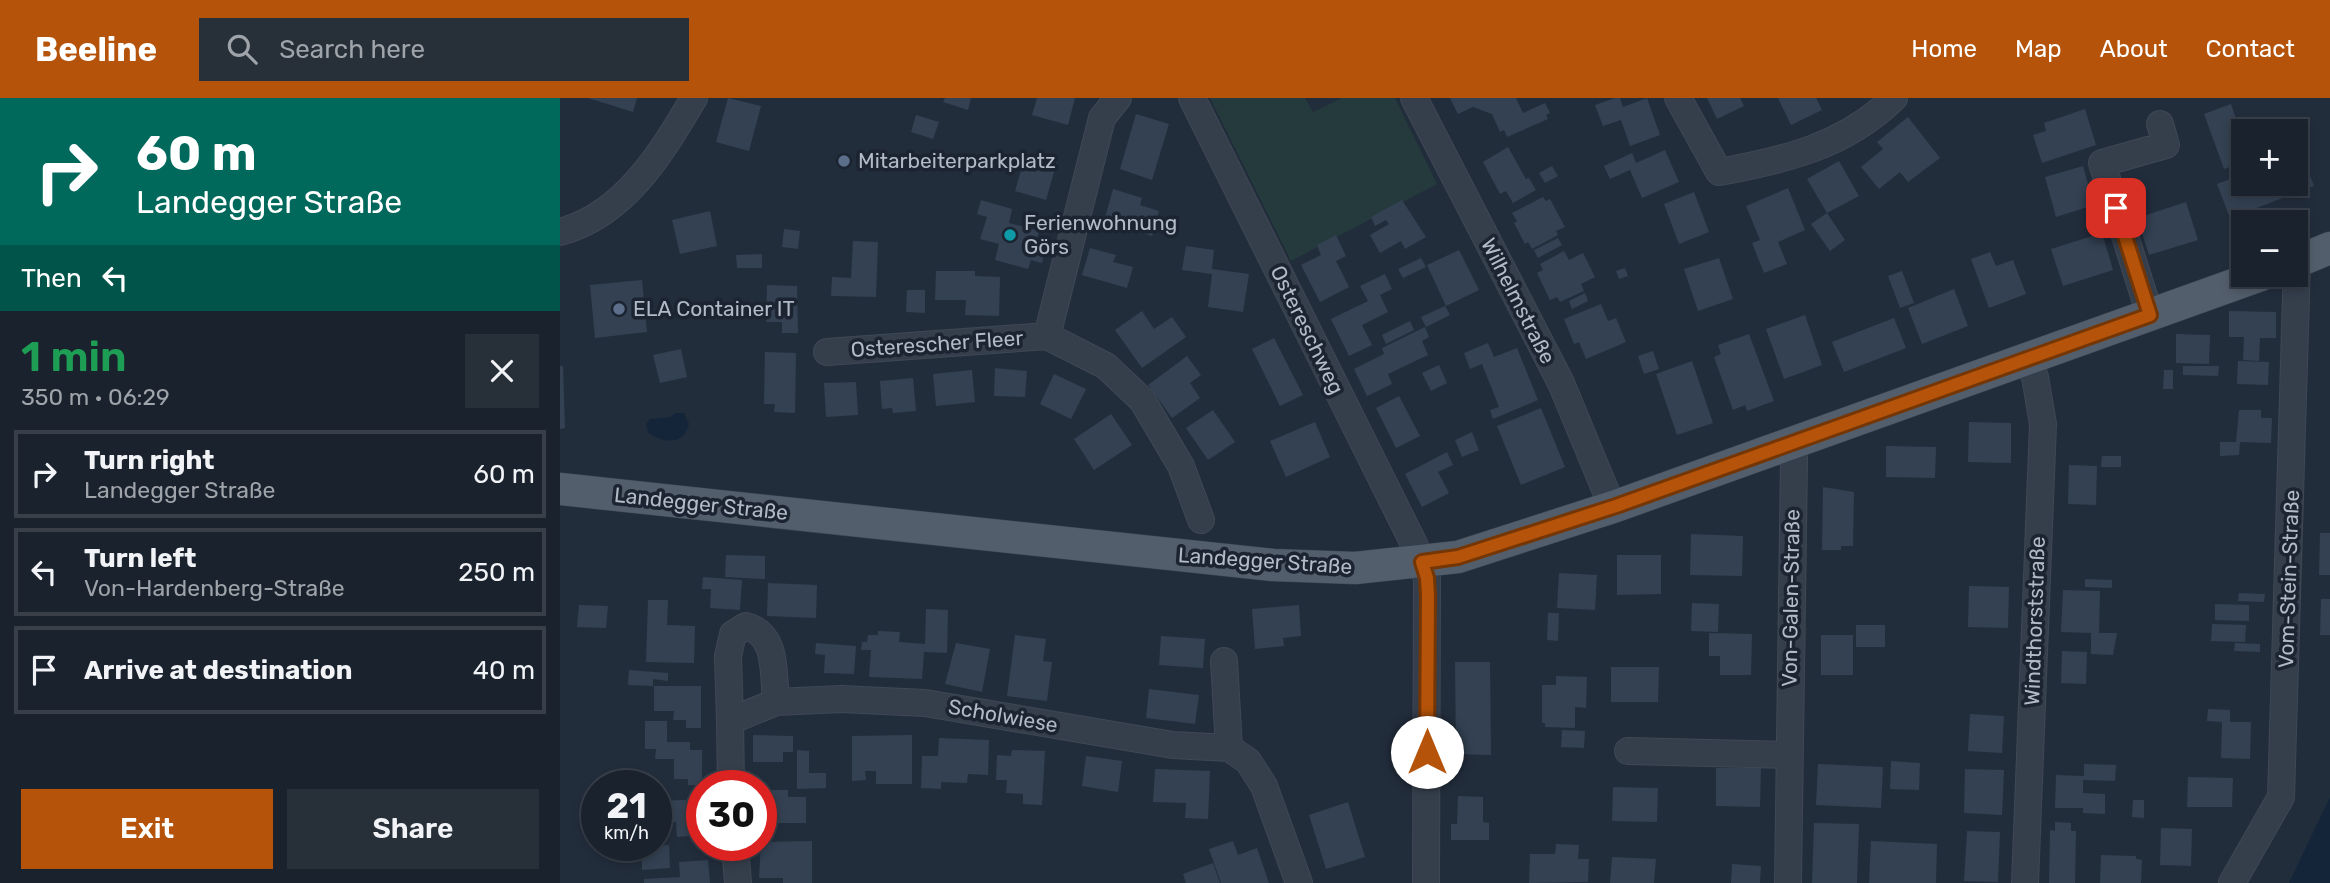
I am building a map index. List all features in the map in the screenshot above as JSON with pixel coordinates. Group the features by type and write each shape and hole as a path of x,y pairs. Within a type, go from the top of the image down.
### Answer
{"main road":[{"path":"2308,257 2330,248"},
{"name":"Landegger Straße","path":"560,489 1273,565 1355,568 1422,562 1458,557 1616,506 2231,286"}],"street":[{"path":"560,232 574,228 623,197 655,161 694,98"},
{"name":"Osterescher Fleer","path":"1047,336 1102,118 1118,98"},
{"name":"Ostereschweg","path":"1192,98 1422,562 1427,578 1426,883"},
{"name":"Wilhelmstraße","path":"1414,98 1561,383 1607,494 1616,506"},
{"path":"1678,98 1719,172 1783,161 1824,144 1872,120 1894,98"},
{"path":"2150,315 2102,163 2166,145 2160,124"},
{"name":"Vom-Stein-Straße","path":"2232,883 2281,797 2296,287"},
{"name":"Osterescher Fleer","path":"827,352 1047,336 1106,366 1142,400 1181,466 1200,520"},
{"name":"Windthorststraße","path":"2025,883 2043,424 2035,377 2027,361"},
{"name":"Von-Galen-Straße","path":"1788,883 1794,458 1791,442"},
{"path":"731,770 728,656 733,634 746,626 758,629 770,643 776,702"},
{"path":"1224,662 1229,747 1248,761 1264,786 1298,883"},
{"name":"Scholwiese","path":"730,721 776,702 842,699 925,702 1173,745 1229,747"},
{"path":"1628,751 1789,755"},
{"path":"736,861 738,883"}],"green space":[{"path":"1210,98 1305,98 1313,112 1342,98 1395,98 1437,184 1291,261"}],"water":[{"path":"676,413 684,413 689,424 678,439 660,439 648,433 646,424 650,419 670,417"},
{"path":"2330,797 2330,883 2289,883"}],"building":[{"path":"588,98 637,98 633,112"},
{"path":"728,98 761,106 749,151 716,142"},
{"path":"945,98 971,98 968,110 943,102"},
{"path":"1037,98 1075,98 1068,125 1032,115"},
{"path":"1450,98 1516,98 1523,113 1545,103 1550,113 1546,115 1548,119 1507,137 1504,130 1500,132 1492,114 1473,107 1458,114"},
{"path":"1620,98 1623,107 1647,98 1660,135 1630,146 1621,120 1603,126 1595,105"},
{"path":"1707,98 1740,98 1744,106 1717,119"},
{"path":"1778,98 1816,98 1822,110 1791,125"},
{"path":"2231,104 2236,119 2231,119 2231,167 2224,169 2204,114"},
{"path":"2085,109 2096,145 2042,163 2033,135 2046,131 2044,123"},
{"path":"1136,114 1169,124 1152,180 1120,169"},
{"path":"916,115 939,122 933,139 911,132"},
{"path":"1908,117 1940,158 1908,182 1900,172 1879,189 1861,167 1883,149 1877,142"},
{"path":"1508,147 1526,179 1529,178 1536,190 1513,203 1506,191 1500,194 1483,162"},
{"path":"1665,150 1679,182 1642,198 1630,170 1610,179 1604,166 1632,153 1636,163"},
{"path":"1026,153 1057,162 1046,200 1015,191"},
{"path":"1839,161 1859,196 1827,213 1807,179"},
{"path":"1552,166 1558,176 1545,183 1539,173"},
{"path":"2083,166 2094,205 2056,217 2045,177"},
{"path":"2308,170 2314,186 2308,188"},
{"path":"2231,179 2231,196 2288,196 2251,210 2231,210 2230,218 2217,184"},
{"path":"1788,188 1805,230 1778,242 1787,264 1764,273 1752,243 1760,240 1746,206"},
{"path":"1113,189 1142,198 1140,205 1159,211 1152,236 1104,221"},
{"path":"1694,192 1709,232 1679,244 1664,204"},
{"path":"1543,197 1546,201 1550,199 1565,227 1556,231 1558,235 1532,249 1528,242 1525,244 1512,213"},
{"name":"Ferienwohnung Görs","path":"981,200 1012,209 1009,223 1039,231 1036,242 1046,245 1042,263 1031,260 1028,269 995,260 999,244 980,239 987,217 977,214"},
{"path":"1402,200 1426,237 1405,249 1401,241 1380,253 1370,235 1389,224 1386,220 1375,226 1371,217"},
{"path":"2186,202 2198,240 2149,255 2137,218"},
{"path":"710,211 717,246 680,254 672,220"},
{"path":"1827,213 1845,240 1830,251 1811,224"},
{"path":"784,229 800,231 798,249 782,247"},
{"path":"2102,233 2113,270 2063,286 2051,249"},
{"path":"1336,235 1346,256 1336,261 1349,287 1320,302 1301,265 1321,255 1317,245"},
{"path":"1558,238 1562,245 1538,258 1534,250"},
{"path":"853,241 878,242 876,297 831,296 832,277 851,278"},
{"path":"1186,246 1214,250 1212,269 1249,274 1243,312 1208,307 1212,274 1182,270"},
{"path":"1090,248 1116,255 1113,262 1133,267 1127,288 1082,275"},
{"path":"1459,250 1479,290 1446,306 1427,265"},
{"path":"1564,251 1569,260 1583,253 1595,277 1581,284 1584,291 1560,302 1557,297 1550,300 1537,273 1543,270 1540,264"},
{"path":"1990,252 1996,266 2013,260 2026,294 1989,308 1971,259"},
{"path":"762,254 762,268 737,268 736,255"},
{"path":"1421,258 1426,267 1403,278 1398,269"},
{"path":"1719,258 1733,299 1698,311 1684,269"},
{"path":"1625,268 1628,276 1619,279 1616,271"},
{"path":"936,271 975,271 975,276 1000,277 999,316 965,315 966,300 935,300"},
{"path":"1902,271 1914,303 1900,308 1888,276"},
{"path":"1385,274 1392,289 1380,295 1388,312 1362,325 1372,345 1349,356 1331,319 1368,301 1360,286"},
{"name":"ELA Container IT","path":"642,280 647,332 595,338 590,285"},
{"path":"767,285 797,286 798,333 782,333 782,322 766,322"},
{"path":"1954,289 1968,326 1922,344 1908,308"},
{"path":"907,290 925,290 925,313 906,312"},
{"path":"1585,293 1588,301 1572,309 1569,301"},
{"path":"1601,304 1608,321 1616,318 1626,342 1586,359 1579,342 1574,344 1564,319"},
{"path":"1445,306 1450,315 1426,327 1421,317"},
{"path":"1142,311 1154,329 1172,317 1186,337 1142,368 1115,330"},
{"path":"2229,311 2276,312 2276,338 2260,338 2259,361 2243,360 2244,337 2229,337"},
{"path":"1805,315 1822,365 1784,379 1766,329"},
{"path":"1894,318 1906,348 1844,372 1832,342"},
{"path":"1410,321 1414,330 1386,344 1382,335"},
{"path":"1425,327 1429,337 1422,341 1428,355 1388,374 1392,384 1367,396 1354,369 1384,354 1382,348"},
{"path":"1749,334 1774,401 1747,411 1745,405 1733,410 1714,357 1721,354 1718,345"},
{"path":"2176,334 2210,335 2209,364 2176,363"},
{"path":"1274,338 1303,395 1280,406 1252,349"},
{"path":"1488,343 1494,357 1517,348 1538,400 1493,419 1490,410 1499,407 1482,364 1470,369 1464,353"},
{"path":"681,349 687,377 660,383 653,355"},
{"path":"1653,351 1659,369 1644,374 1638,356"},
{"path":"765,352 796,353 795,413 774,412 775,404 764,404"},
{"path":"1187,356 1201,375 1190,383 1200,398 1172,418 1148,385"},
{"path":"1692,361 1713,423 1677,435 1656,374"},
{"path":"2238,361 2269,362 2268,385 2237,384"},
{"path":"1439,365 1447,383 1431,391 1422,373"},
{"path":"560,366 563,366 565,428 560,429"},
{"path":"2183,366 2219,366 2218,376 2183,375"},
{"path":"995,368 1027,371 1025,397 994,396"},
{"path":"972,370 975,402 936,406 933,374"},
{"path":"2164,370 2173,370 2173,389 2163,389"},
{"path":"1054,374 1086,389 1071,419 1040,404"},
{"path":"913,378 916,411 893,413 892,408 882,409 880,381"},
{"path":"856,382 858,415 826,417 824,383"},
{"path":"1399,396 1420,436 1396,448 1376,408"},
{"path":"1541,408 1565,467 1521,485 1497,426"},
{"path":"1213,410 1235,442 1208,460 1186,428"},
{"path":"2239,410 2261,410 2261,418 2272,418 2271,443 2240,442 2239,455 2220,456 2220,442 2236,442"},
{"path":"1111,414 1132,445 1094,470 1074,439"},
{"path":"1315,422 1330,457 1286,477 1270,441"},
{"path":"1969,422 2011,423 2011,463 1968,462"},
{"path":"1472,432 1479,450 1462,457 1455,440"},
{"path":"1886,446 1936,447 1935,478 1886,477"},
{"path":"1447,452 1453,465 1438,472 1449,493 1422,507 1405,474"},
{"path":"2102,456 2121,456 2121,467 2101,467"},
{"path":"2069,465 2097,466 2096,505 2068,504"},
{"path":"1823,487 1854,492 1853,546 1841,546 1841,550 1822,550"},
{"path":"2320,533 2330,533 2330,575 2319,575"},
{"path":"1691,534 1743,536 1742,576 1690,575"},
{"path":"726,555 765,556 765,579 725,577"},
{"path":"1617,555 1661,555 1661,594 1617,595"},
{"path":"1559,573 1597,575 1595,610 1557,608"},
{"path":"703,577 742,580 740,610 710,608 711,589 702,589"},
{"path":"2085,579 2112,580 2112,588 2085,587"},
{"path":"768,583 817,585 816,618 767,616"},
{"path":"1969,586 2009,587 2008,628 1968,627"},
{"path":"2063,590 2100,591 2099,633 2117,633 2113,655 2091,654 2091,633 2061,632"},
{"path":"2239,593 2265,594 2264,602 2238,601"},
{"path":"2321,599 2330,599 2330,635 2320,635"},
{"path":"648,600 668,600 667,625 695,626 694,663 646,662"},
{"path":"1692,603 1719,604 1718,632 1691,631"},
{"path":"2215,604 2249,605 2249,621 2215,620"},
{"path":"579,605 608,606 606,628 577,627"},
{"path":"1299,605 1301,636 1283,638 1284,646 1255,649 1252,609"},
{"path":"926,609 948,610 947,653 924,652 922,679 869,677 871,650 861,650 862,642 867,642 868,635 878,635 878,631 900,632 899,642 925,644"},
{"path":"1548,613 1559,613 1558,641 1547,640"},
{"path":"2212,624 2246,625 2245,642 2211,641"},
{"path":"1856,625 1885,625 1885,647 1856,647"},
{"path":"1709,633 1752,634 1751,675 1720,675 1720,656 1709,656"},
{"path":"1015,635 1046,639 1043,661 1052,662 1047,701 1007,696"},
{"path":"1821,635 1853,635 1853,675 1821,675"},
{"path":"1161,636 1205,639 1203,668 1159,665"},
{"path":"816,643 856,646 854,674 824,673 825,655 815,654"},
{"path":"956,643 990,649 982,692 945,684"},
{"path":"2235,643 2260,644 2260,652 2234,651"},
{"path":"2062,651 2087,652 2086,684 2061,683"},
{"path":"1455,662 1490,662 1491,755 1456,754"},
{"path":"1611,667 1659,667 1658,702 1611,702"},
{"path":"629,670 668,673 668,681 653,679 653,686 628,685"},
{"path":"1556,676 1587,677 1586,708 1575,707 1575,728 1545,727 1545,723 1542,723 1542,685 1556,685"},
{"path":"654,686 701,686 701,728 686,728 686,720 673,720 674,711 654,711"},
{"path":"1149,689 1199,695 1195,724 1146,718"},
{"path":"2208,709 2230,710 2230,722 2251,722 2250,759 2221,758 2222,722 2207,721"},
{"path":"1970,714 2004,716 2002,753 1968,751"},
{"path":"645,721 667,721 667,742 690,742 690,750 702,750 702,770 686,770 686,779 674,779 674,759 655,759 656,749 645,749"},
{"path":"1562,730 1585,731 1584,748 1561,747"},
{"path":"753,735 793,736 793,752 783,752 783,762 753,762"},
{"path":"912,735 912,784 876,784 876,771 865,771 866,780 852,781 852,736"},
{"path":"939,738 989,740 988,775 968,774 967,783 941,782 941,789 921,788 922,756 938,756"},
{"path":"797,750 809,751 809,773 826,773 826,788 797,789"},
{"path":"1012,750 1045,751 1042,805 1023,804 1023,794 1006,793 1007,780 996,780 997,755 1011,756"},
{"path":"1086,756 1122,761 1118,792 1082,786"},
{"path":"1891,761 1920,763 1919,790 1890,789"},
{"path":"1818,764 1883,767 1881,808 1816,805"},
{"path":"2084,764 2116,765 2115,781 2083,780 2083,793 2105,794 2105,814 2083,813 2083,808 2055,808 2056,775 2084,776"},
{"path":"1716,768 1761,768 1760,807 1716,806"},
{"path":"1155,769 1210,771 1208,819 1185,818 1186,803 1153,802"},
{"path":"1965,769 2004,770 2002,815 1964,813"},
{"path":"2188,777 2233,778 2232,807 2187,807"},
{"path":"1613,787 1658,788 1657,822 1612,821"},
{"path":"777,790 788,790 788,797 806,797 806,823 777,823"},
{"path":"1458,796 1483,797 1483,822 1489,823 1489,840 1451,840 1451,824 1457,824"},
{"path":"672,800 686,800 686,836 677,837 676,822 672,822"},
{"path":"2133,800 2144,800 2144,818 2132,817"},
{"path":"1348,802 1365,857 1326,869 1309,815"},
{"path":"2055,822 2071,823 2071,831 2076,831 2075,883 2049,883 2050,830 2055,831"},
{"path":"1814,823 1859,824 1857,883 1812,883"},
{"path":"2161,828 2192,829 2191,866 2160,865"},
{"path":"1967,831 2000,832 1998,882 1964,881"},
{"path":"812,841 812,883 783,883 783,878 759,878 760,861 777,861 777,842"},
{"path":"1233,841 1238,855 1257,848 1269,883 1221,883 1209,849"},
{"path":"1871,841 1937,844 1936,883 1869,883"},
{"path":"1556,844 1579,845 1578,859 1589,859 1588,882 1529,883 1530,854 1555,854"},
{"path":"2101,855 2136,856 2136,859 2142,860 2141,883 2100,883"},
{"path":"1612,857 1656,859 1654,883 1610,883"},
{"path":"642,861 670,861 670,868 642,870"},
{"path":"708,861 710,883 644,883 644,879 680,877 679,862"},
{"path":"1213,863 1220,883 1186,883 1183,874"},
{"path":"1732,864 1761,866 1760,883 1731,883"}],"place":[{"name":"Mitarbeiterparkplatz","path":"844,161"},
{"name":"Ferienwohnung Görs","path":"1010,235"},
{"name":"ELA Container IT","path":"619,309"}],"route":[{"path":"1427,752 1428,596 1427,578 1422,562 1458,557 1616,506 1791,442 2064,348 2150,315 2116,208"}]}
